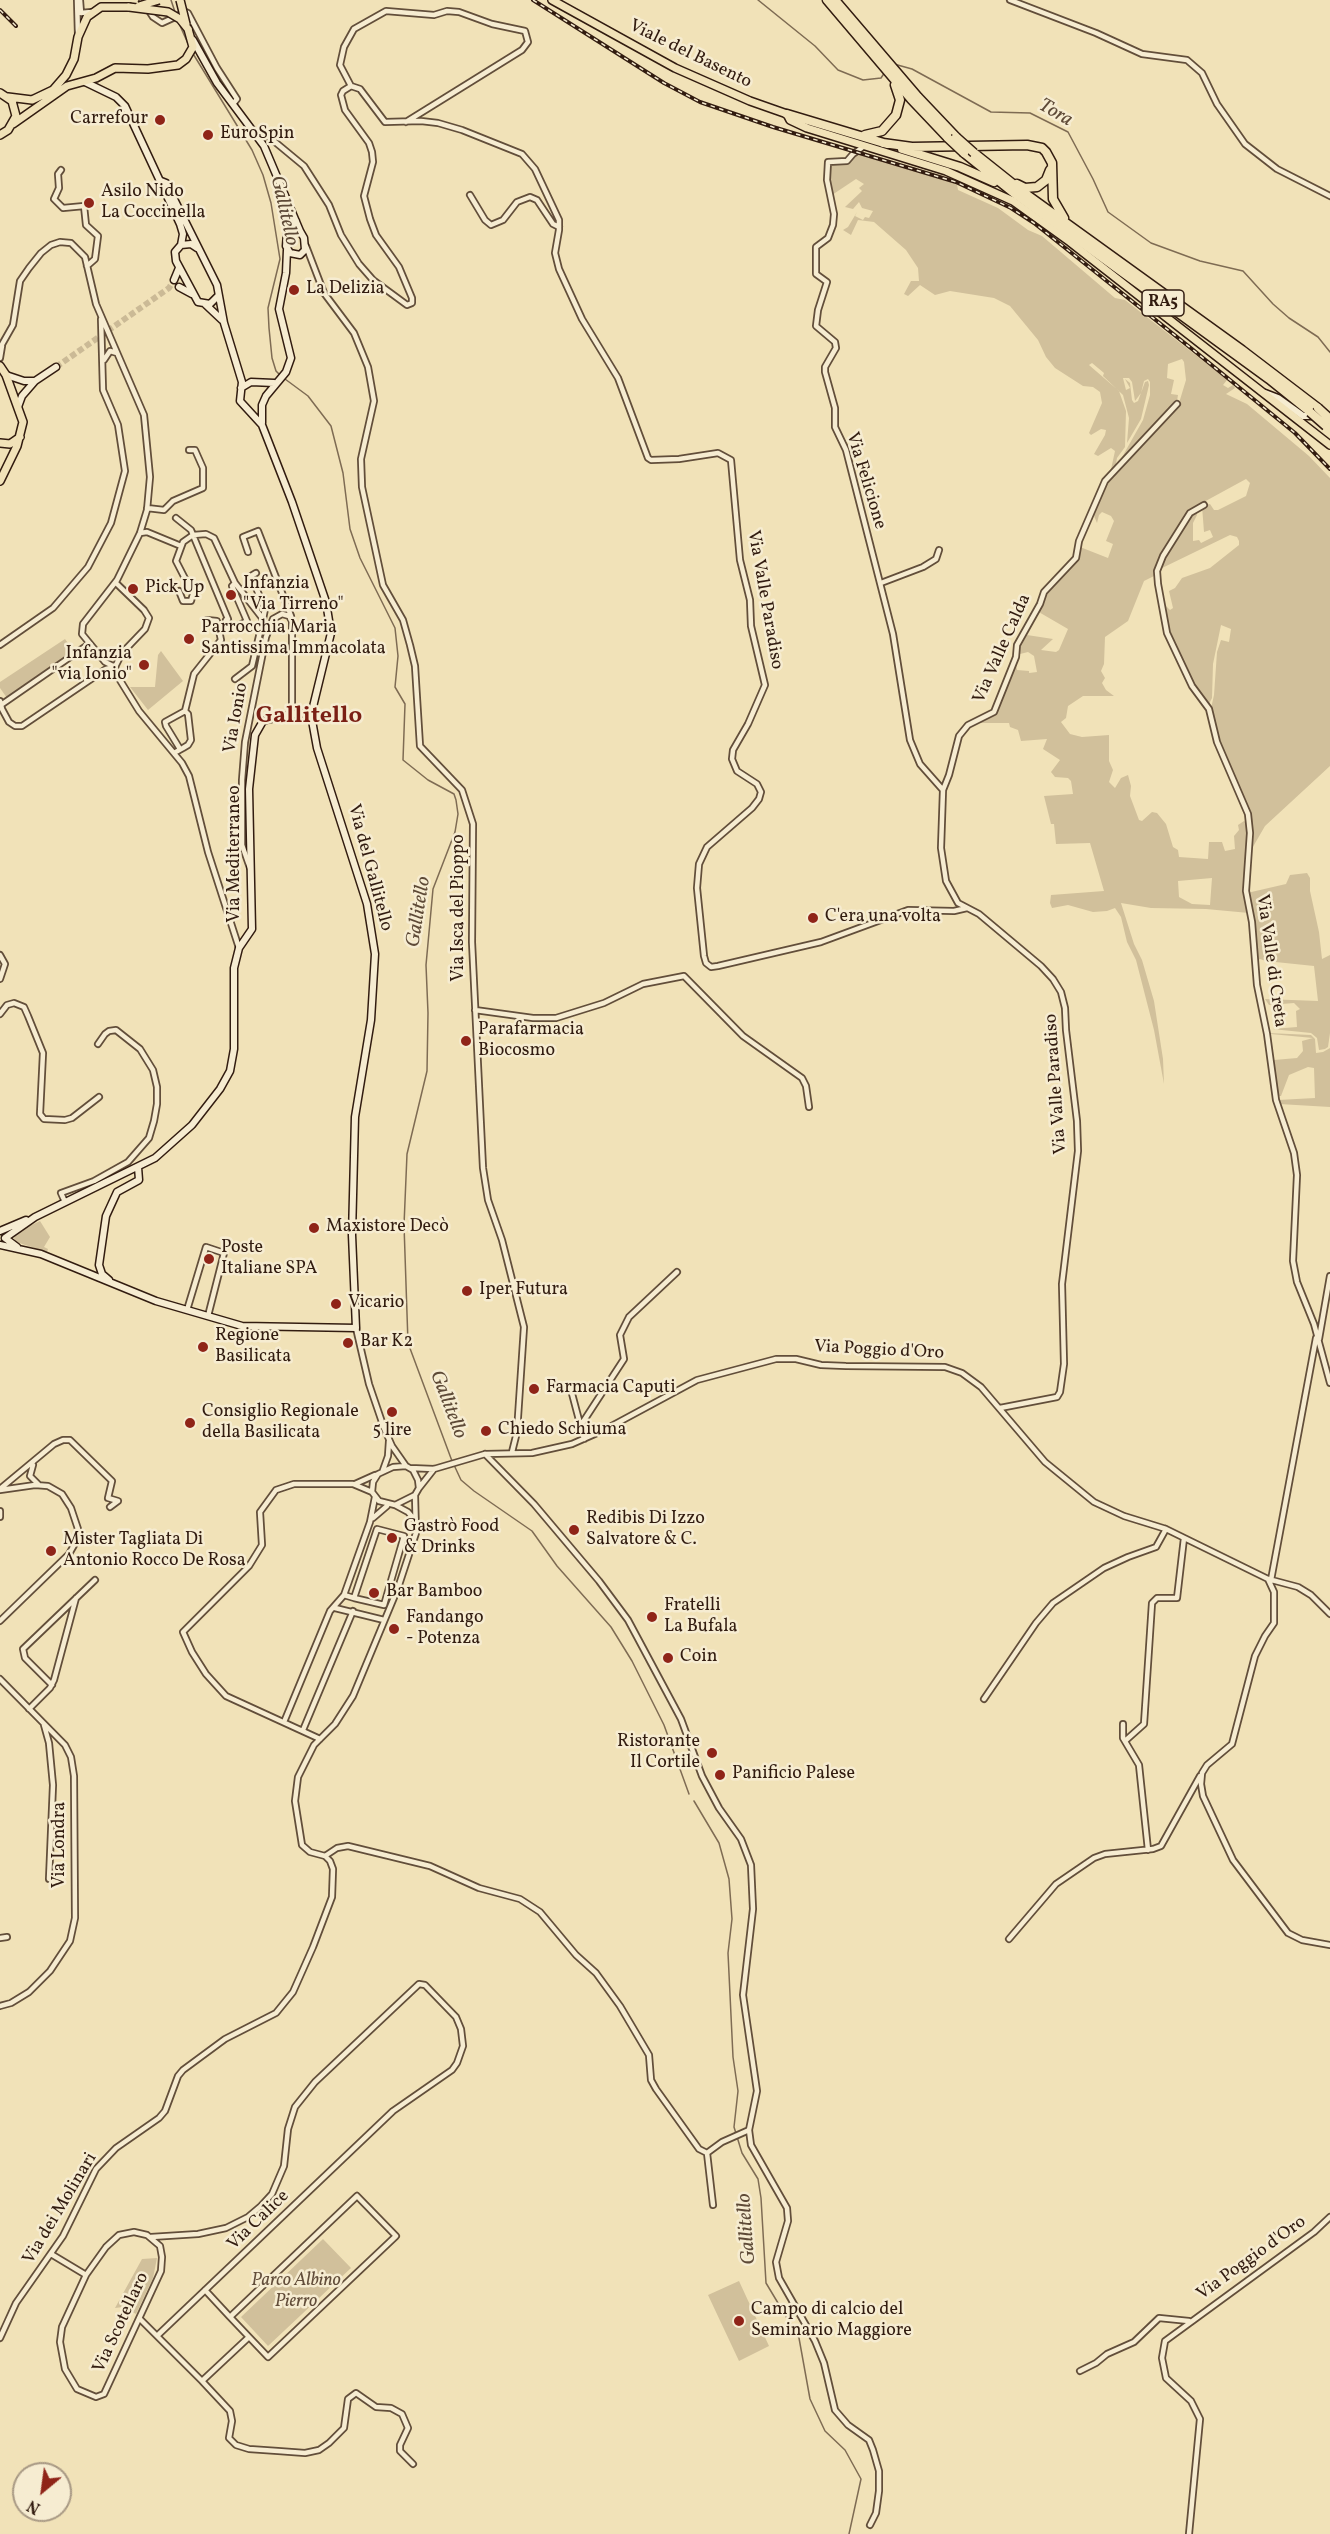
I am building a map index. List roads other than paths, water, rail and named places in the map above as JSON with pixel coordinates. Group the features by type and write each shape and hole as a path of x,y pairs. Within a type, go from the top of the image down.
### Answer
{"highway":[{"name":"RA5","path":"827,0 889,74 901,82"},
{"name":"RA5","path":"835,0 901,82 964,153 1015,194 1314,410"},
{"path":"856,134 876,133 887,127 896,115 900,100 889,74"},
{"path":"787,114 883,142 976,173 1015,194"},
{"name":"RA5","path":"952,137 1314,410 1329,425"},
{"path":"883,142 912,147 1027,145 1041,148 1052,163 1053,199 1059,212 1111,255"},
{"path":"996,172 1025,188 1031,188 1046,180 1052,163"}],"main road":[{"path":"129,7 159,0"},
{"path":"0,135 72,84 85,82 115,68 168,67 186,59 193,47 180,0"},
{"name":"Viale del Basento","path":"552,0 675,68 787,114 790,120 807,128 861,148 946,171 1013,201 1070,242 1330,445"},
{"path":"8,97 32,100 53,90 66,75 74,59 83,24 94,11 110,6 168,12 180,19 188,30"},
{"path":"0,91 8,97 15,108 13,124"},
{"path":"0,365 24,422 20,437 0,481"},
{"path":"0,443 10,444 20,437"}],"street":[{"path":"78,0 81,13 94,11"},
{"path":"78,0 78,37"},
{"path":"142,0 157,21 166,22 188,13 213,62 237,99 233,104"},
{"path":"1010,0 1142,54 1187,60 1202,73 1217,104 1245,144 1277,169 1330,196"},
{"path":"406,122 522,50 528,42 525,31 520,28 492,24 459,12 447,11 434,15 386,12 354,29 339,61 351,86 360,90 385,122 438,123 522,154 535,170 560,228"},
{"path":"192,40 210,72 258,137 296,219 297,230 306,246 286,273"},
{"path":"85,82 116,97 125,106 180,224 183,234 181,245 174,255 179,267 198,302 206,304 224,323"},
{"path":"258,137 262,134 269,137 304,166 329,205 341,235 359,264 380,285 405,304 410,304 412,298 399,267 376,235 370,219 364,196 373,162 372,152 369,143 342,103 343,91 351,86"},
{"name":"Via Felicione","path":"861,148 847,161 828,162 827,180 834,214 828,238 816,247 816,274 827,282 818,310 816,326 835,342 836,348 825,367 835,408 835,428 846,450 881,582 893,634 910,740 920,764 943,790"},
{"path":"61,170 58,174 59,188 54,199 63,208 84,206 86,225 98,236 95,259 87,266"},
{"path":"161,181 166,183 217,285 224,323 237,362 241,388 240,401 248,408 254,409 262,405 274,383 286,372 291,358 279,309 286,273 286,237 297,230"},
{"path":"470,195 489,224 497,224 517,202 530,197 537,200 553,224 560,228"},
{"name":"Via Valle Paradiso","path":"560,228 555,254 558,269 582,319 618,378 648,458 651,460 679,459 718,453 727,456 732,462 740,560 750,600 751,626 765,685 748,724 733,750 732,759 737,771 757,784 761,792 752,807 707,846 699,864 697,888 706,963 711,967 718,966 821,942 908,910 954,911 967,908 979,915 1041,966 1061,992 1077,1121 1078,1151 1062,1284 1064,1364 1060,1392 1057,1397 999,1408"},
{"path":"0,358 1,347 13,325 20,281 41,252 60,242 71,243 85,257 101,316 144,415 150,477 147,508 140,533 116,583 83,624 82,634 89,644 105,662 115,667"},
{"path":"181,245 190,244 197,248"},
{"name":"Via Isca del Pioppo","path":"306,246 324,293 359,341 368,367 374,401 361,459 362,487 384,585 403,620 410,645 414,666 420,746 424,753 455,781 470,807 474,843 471,910 485,1187 502,1240 524,1327 517,1432 512,1452"},
{"path":"287,249 310,260"},
{"path":"174,280 179,267"},
{"path":"179,287 193,295"},
{"path":"206,304 214,302 219,295"},
{"path":"0,645 53,608 88,567 111,523 125,471 118,425 103,390 101,316"},
{"path":"103,363 110,351 117,353"},
{"path":"237,362 243,372 264,389 266,396"},
{"path":"18,407 22,396 35,381 56,367"},
{"path":"6,375 24,381 35,381"},
{"path":"241,388 247,383 274,383"},
{"path":"1262,392 1278,398 1303,416 1330,414"},
{"name":"Via Valle Calda","path":"943,790 950,775 959,736 968,725 994,712 1016,657 1017,645 1040,604 1044,592 1076,558 1079,541 1105,480 1177,404"},
{"name":"Via del Gallitello","path":"262,405 262,425"},
{"name":"Via del Gallitello","path":"248,408 262,425 310,550 326,602 331,633 311,715 317,748 367,904 375,954 371,1020 355,1117 352,1235 356,1328 369,1384 388,1439 408,1467"},
{"path":"147,508 164,510 173,501 203,488 203,468 195,450 189,450"},
{"name":"Via Valle di Creta","path":"1204,505 1190,513 1163,556 1157,572 1158,584 1167,633 1192,686 1209,708 1217,742 1248,814 1250,833 1245,891 1252,922 1256,974 1276,1100 1294,1153 1297,1175 1293,1261 1330,1383"},
{"path":"176,518 191,530 228,619 226,620 234,628 247,621 232,586 235,583"},
{"path":"248,552 243,537 258,531 291,613 292,715"},
{"path":"140,533 147,532 181,546"},
{"path":"179,591 183,601 191,601 193,594 176,561 181,546 193,535 206,534 214,538 235,583 263,619"},
{"path":"881,582 923,567 936,559 939,550"},
{"path":"235,679 252,666 265,609 251,576 256,573"},
{"path":"116,583 144,610 149,618 145,629 122,653 115,667 118,677 139,711 174,753 189,776 208,852 239,948"},
{"name":"Via Ionio","path":"250,868 242,845 244,751 266,637 273,619 282,614 291,619"},
{"path":"180,749 165,722 185,711 194,674 221,640 218,621 207,620"},
{"path":"89,644 0,703 9,722 15,726 22,726 106,669 115,667"},
{"path":"130,644 136,646"},
{"path":"174,753 191,740 188,714 185,711"},
{"name":"Via Mediterraneo","path":"1,1238 35,1216 155,1158 177,1140 220,1089 230,1071 234,1049 234,968 239,948 252,929 249,789 255,735 263,721 292,715 311,715"},
{"path":"943,790 941,848 946,881 958,903 967,908"},
{"path":"0,955 5,964 0,979"},
{"path":"475,1010 533,1018 556,1018 604,1003 643,984 684,976 743,1036 801,1078 806,1086 809,1107"},
{"path":"0,1014 7,1005 14,1003 24,1007 28,1016 43,1053 40,1114 44,1119 72,1118 99,1097"},
{"path":"65,1202 61,1193 94,1181 128,1162 149,1138 158,1104 153,1070 140,1049 116,1030 105,1034 98,1044"},
{"path":"114,1285 102,1274 99,1265 106,1216 117,1192 139,1180 138,1167"},
{"name":"Via Mediterraneo","path":"1,1238 35,1216"},
{"path":"12,1232 10,1238 16,1246"},
{"path":"1,1238 114,1285 242,1326 356,1328"},
{"path":"187,1310 206,1247 224,1253 208,1316"},
{"path":"81,1271 93,1273 99,1265"},
{"path":"581,1425 624,1359 620,1335 629,1317 677,1272"},
{"name":"Via Valle di Creta","path":"1318,1342 1330,1276"},
{"path":"1009,1939 1056,1884 1094,1858 1105,1854 1158,1848 1164,1842 1207,1765 1232,1744 1256,1656 1274,1623 1272,1580 1316,1335"},
{"name":"Via Poggio d'Oro","path":"419,1488 434,1469 443,1465 485,1454 551,1450 606,1429 697,1380 776,1359 796,1359 846,1366 945,1367 971,1378 1045,1462 1094,1502 1124,1516 1166,1529 1272,1580 1298,1587 1311,1595 1330,1614"},
{"path":"570,1386 584,1439"},
{"name":"Via del Gallitello","path":"383,1470 388,1456 388,1439"},
{"path":"0,1489 57,1443 66,1440 74,1442 112,1481 107,1496 118,1501 110,1507"},
{"path":"485,1454 534,1504 599,1581 628,1620 681,1719 702,1776 719,1808 741,1839 751,1865 754,1882 743,1995 757,2091 748,2131 751,2145 788,2208 788,2221 776,2262 779,2278 815,2341 824,2363 835,2410 848,2425 869,2440 879,2471 876,2513 870,2525"},
{"path":"20,1487 34,1463"},
{"path":"320,1739 226,1696 206,1674 183,1632 249,1566 262,1545 260,1512 276,1490 294,1484 353,1484 383,1470 408,1467 417,1476 419,1488 416,1495 417,1524 399,1584 353,1696 335,1724 320,1739 314,1745 298,1777 295,1801 302,1845 310,1852 325,1856 337,1848 348,1846 430,1866 479,1888 520,1899 540,1912 576,1955 596,1974 620,2006 648,2055 651,2080 656,2089 699,2149 707,2153"},
{"name":"Via Poggio d'Oro","path":"408,1467 434,1469"},
{"path":"20,1487 17,1480 23,1471"},
{"path":"30,1472 31,1479 40,1485"},
{"path":"284,1722 330,1611 344,1595 370,1522 373,1482 378,1474"},
{"path":"353,1484 408,1512 417,1524"},
{"path":"0,1489 48,1486 62,1494 71,1508 78,1529 77,1540 69,1554 0,1621"},
{"path":"370,1522 378,1512 416,1495"},
{"path":"0,1511 0,1517"},
{"path":"344,1595 354,1598 384,1605 393,1582 404,1536 377,1528 354,1598"},
{"path":"984,1700 1046,1610 1067,1592 1104,1568 1156,1547 1166,1529"},
{"path":"1125,1742 1144,1724 1152,1603 1157,1598 1177,1598 1184,1538"},
{"path":"52,1685 25,1658 23,1649 95,1580"},
{"path":"393,1582 399,1584"},
{"path":"29,1709 52,1685 76,1598"},
{"path":"335,1608 384,1620"},
{"path":"303,1730 353,1611"},
{"name":"Via Londra","path":"0,1679 64,1744 74,1766 75,1926 65,1949 38,1984 20,1998 0,2006"},
{"path":"43,1723 49,1743 53,1785 49,1879"},
{"path":"1123,1724 1122,1734 1138,1765 1148,1850"},
{"path":"1202,1773 1203,1796 1233,1860 1288,1933 1302,1940 1330,1945"},
{"name":"Via dei Molinari","path":"0,2338 16,2303 70,2223 96,2169 116,2148 159,2118 165,2111 177,2076 183,2070 225,2039 270,2017 284,2005 313,1947 332,1896 333,1869 325,1856"},
{"path":"0,1938 7,1936"},
{"name":"Via Calice","path":"151,2237 198,2234 226,2228 248,2217 261,2206 272,2194 284,2166 288,2129 295,2107 315,2082 413,1988 423,1983 459,2022 463,2036 461,2054 457,2063 445,2077 403,2102 158,2335"},
{"path":"707,2153 722,2142 748,2131"},
{"path":"707,2153 713,2205"},
{"path":"205,2290 230,2317 268,2357 396,2236 357,2196 230,2317"},
{"name":"Via Poggio d'Oro","path":"1189,2534 1200,2419 1191,2401 1166,2378 1161,2352 1167,2338 1314,2232 1330,2217"},
{"name":"Via Scotellaro","path":"134,2232 151,2237 160,2246 162,2264 140,2319 104,2394 96,2397 77,2389 65,2369 60,2342 67,2312 86,2276 106,2247 119,2235 134,2232"},
{"path":"51,2254 86,2276"},
{"name":"Via Poggio d'Oro","path":"1080,2371 1107,2354 1134,2342 1159,2318 1189,2321"},
{"path":"140,2319 230,2411 232,2421 229,2438 236,2445 249,2449 305,2453 318,2450 344,2428 348,2399 356,2393 376,2407 391,2408 402,2414 408,2428 400,2445 400,2451 413,2464"},
{"path":"202,2381 249,2337"}],"waterway":[{"name":"Gallitello","path":"171,0 175,12"},
{"name":"Tora","path":"758,0 815,46 838,70 863,80 881,78 885,72"},
{"name":"Gallitello","path":"177,19 190,48"},
{"name":"Gallitello","path":"192,52 252,150 263,175 271,203 280,259 268,308 269,328 272,358 276,371 281,376"},
{"name":"Tora","path":"894,64 912,69 991,112 1030,113 1068,132 1108,212 1151,243 1200,261 1243,271 1273,304 1289,318 1318,337 1330,352"},
{"name":"Gallitello","path":"285,379 308,396 331,426 343,473 350,529 360,558 395,628 398,656 395,687 405,704 403,760 428,780 454,794 456,800 458,814 455,832 433,889 426,965 427,1071 407,1154 404,1225 408,1343 452,1461"},
{"name":"Gallitello","path":"454,1465 461,1480 532,1531 557,1566 611,1627 632,1661 664,1725 689,1794"},
{"name":"Gallitello","path":"694,1801 719,1843 729,1879 732,1919 728,1953 733,2057 738,2091 734,2127 742,2153 758,2179 766,2283 799,2338 810,2399 825,2431 845,2450 861,2479 849,2534"}],"tunnel":[{"path":"56,367 169,288 174,280"}],"railway":[{"path":"533,0 664,83 700,102 773,127 956,182 1011,208 1034,223 1295,433 1330,469"},
{"path":"0,10 16,26"}],"place":[{"name":"Carrefour","path":"160,120"},
{"name":"EuroSpin","path":"208,135"},
{"name":"Asilo Nido La Coccinella","path":"89,203"},
{"name":"La Delizia","path":"294,290"},
{"name":"Pick Up","path":"133,589"},
{"name":"Infanzia \"Via Tirreno\"","path":"231,595"},
{"name":"Parrocchia Maria Santissima Immacolata","path":"189,639"},
{"name":"Infanzia \"via Ionio\"","path":"144,665"},
{"name":"C'era una volta","path":"813,918"},
{"name":"Parafarmacia Biocosmo","path":"466,1041"},
{"name":"Maxistore Decò","path":"314,1228"},
{"name":"Poste Italiane SPA","path":"209,1259"},
{"name":"Iper Futura","path":"467,1291"},
{"name":"Vicario","path":"336,1304"},
{"name":"Bar K2","path":"348,1343"},
{"name":"Regione Basilicata","path":"203,1347"},
{"name":"Farmacia Caputi","path":"534,1389"},
{"name":"5 lire","path":"392,1412"},
{"name":"Consiglio Regionale della Basilicata","path":"190,1423"},
{"name":"Chiedo Schiuma","path":"486,1431"},
{"name":"Redibis Di Izzo Salvatore & C.","path":"574,1530"},
{"name":"Gastrò Food & Drinks","path":"392,1538"},
{"name":"Mister Tagliata Di Antonio Rocco De Rosa","path":"51,1551"},
{"name":"Bar Bamboo","path":"374,1593"},
{"name":"Fratelli La Bufala","path":"652,1617"},
{"name":"Fandango - Potenza","path":"394,1629"},
{"name":"Coin","path":"668,1658"},
{"name":"Ristorante Il Cortile","path":"712,1753"},
{"name":"Panificio Palese","path":"720,1775"},
{"name":"Campo di calcio del Seminario Maggiore","path":"739,2321"}],"district":[{"name":"Gallitello","path":"309,718"}],"park label":[{"name":"Parco Albino Pierro","path":"296,2292"}]}
